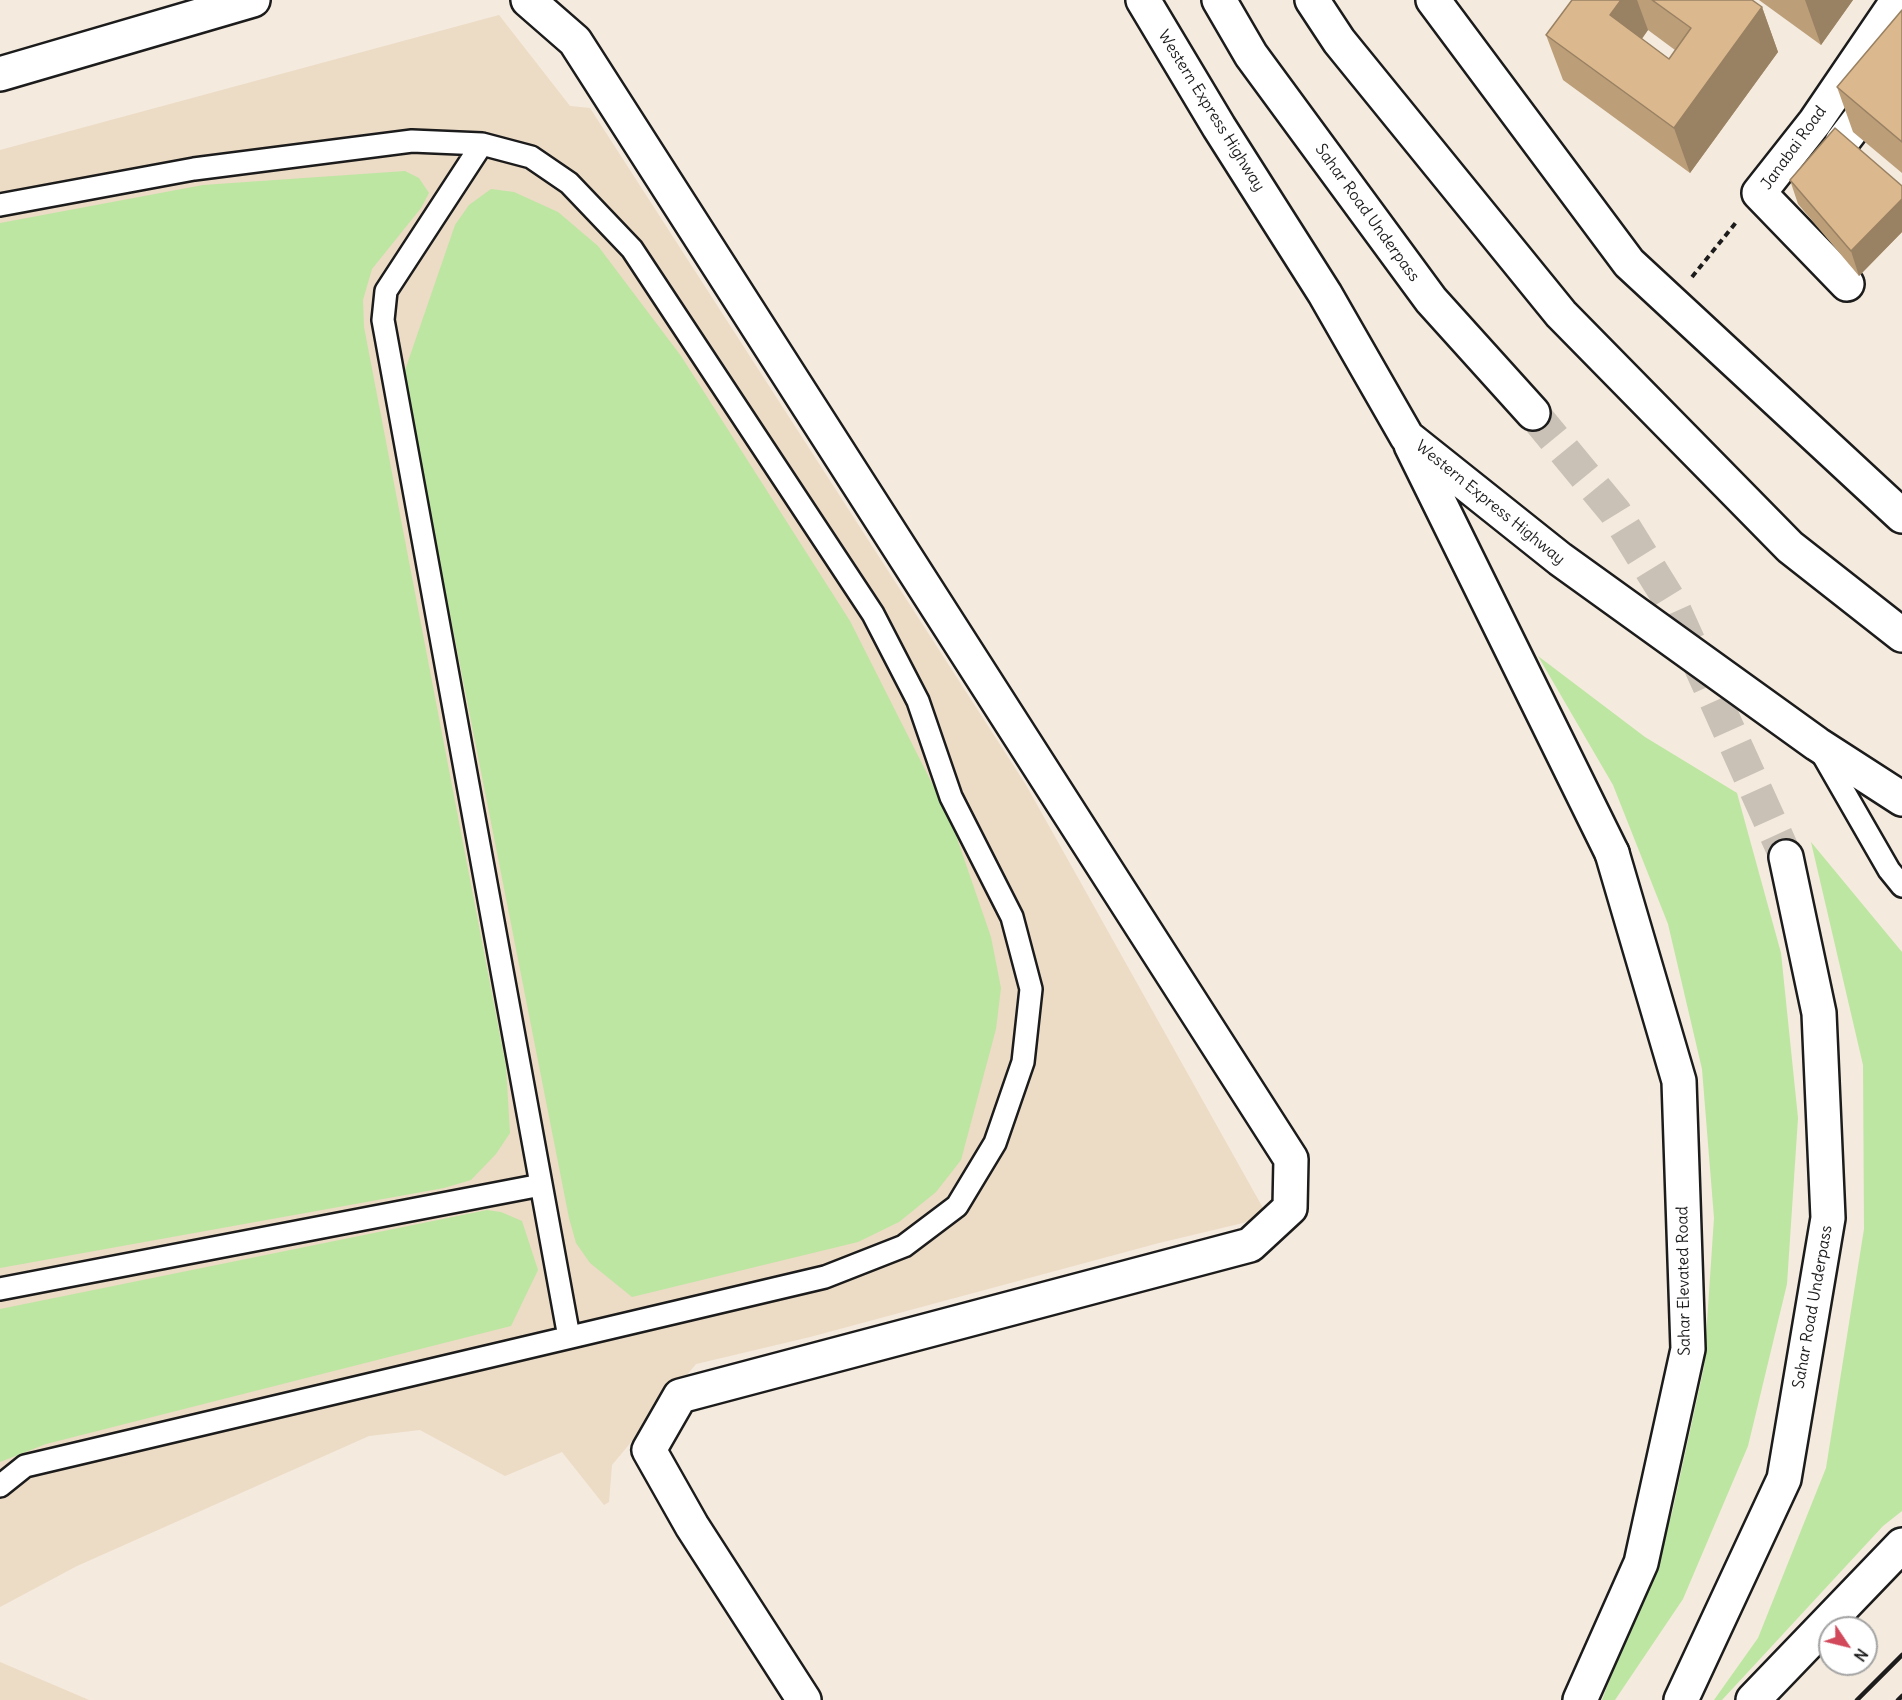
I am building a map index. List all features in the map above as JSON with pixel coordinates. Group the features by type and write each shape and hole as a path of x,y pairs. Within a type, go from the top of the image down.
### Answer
{"main road":[{"path":"0,74 253,0"},
{"path":"528,0 576,41 1291,1159 1290,1208 1250,1245 680,1396 649,1450 692,1526 804,1700"},
{"name":"Western Express Highway","path":"1143,0 1219,127 1325,294 1407,437 1560,559 1817,744 1902,799"},
{"name":"Sahar Road Underpass","path":"1219,0 1251,55 1431,300 1533,413"},
{"path":"1312,0 1339,41 1562,314 1790,547 1902,635"},
{"path":"1433,0 1629,263 1902,516"},
{"name":"Janabai Road","path":"1847,284 1759,194 1815,122 1898,0"},
{"path":"1842,142 1902,64"},
{"path":"1815,122 1868,162"},
{"name":"Sahar Elevated Road","path":"1407,437 1612,853 1679,1081 1688,1349 1641,1563 1580,1700"},
{"name":"Sahar Road Underpass","path":"1681,1700 1784,1479 1828,1218 1819,1013 1786,857"},
{"path":"1753,1700 1902,1545"}],"lane":[{"path":"0,205 194,169 411,141 482,144 531,156 569,183 632,249 873,614 918,701 951,797 1012,916 1030,989 1023,1062 995,1143 957,1206 904,1246 825,1278 25,1466 0,1486"},
{"path":"482,144 393,277 386,291 383,320 569,1337"},
{"path":"1817,744 1889,870 1902,886"},
{"path":"0,1288 541,1185"}],"path":[{"path":"1650,284 1663,276 1684,282 1693,276 1759,194"}],"shaded area":[{"path":"499,15 570,106 590,108 1026,785 1268,1217 1159,1243 810,1337 696,1364 612,1465 609,1502 604,1505 562,1452 505,1476 420,1430 369,1436 77,1566 0,1607 0,150"},
{"path":"0,1662 89,1700 0,1700"}],"green space":[{"path":"405,171 419,178 429,193 421,208 372,269 363,300 364,327 506,1067 510,1133 496,1154 471,1180 444,1188 0,1268 0,223 203,185"},
{"path":"491,189 514,192 558,212 598,246 681,356 850,621 951,821 991,937 1001,988 996,1029 961,1160 936,1192 899,1222 858,1242 632,1297 590,1263 576,1243 569,1218 403,376 455,225 469,205"},
{"path":"1538,656 1645,737 1737,793 1781,953 1798,1118 1787,1284 1748,1446 1683,1599 1615,1700 1602,1700 1672,1513 1704,1367 1714,1218 1702,1069 1668,924 1613,785"},
{"path":"1811,842 1902,952 1902,1511 1883,1526 1722,1700 1714,1700 1758,1638 1826,1468 1864,1229 1863,1065"},
{"path":"487,1210 501,1212 522,1221 538,1270 511,1326 46,1444 0,1462 0,1309"}],"building":[{"path":"1572,0 1621,0 1610,15 1669,59 1691,28 1652,0 1752,0 1762,7 1674,128 1546,35"},
{"path":"1902,10 1902,142 1837,87"},
{"path":"1835,128 1902,186 1902,199 1851,251 1790,180"}],"tunnel":[{"path":"1533,413 1615,512 1672,604 1786,857"}],"railway":[{"path":"1857,1700 1902,1655"},
{"path":"1898,1700 1902,1696"}]}
